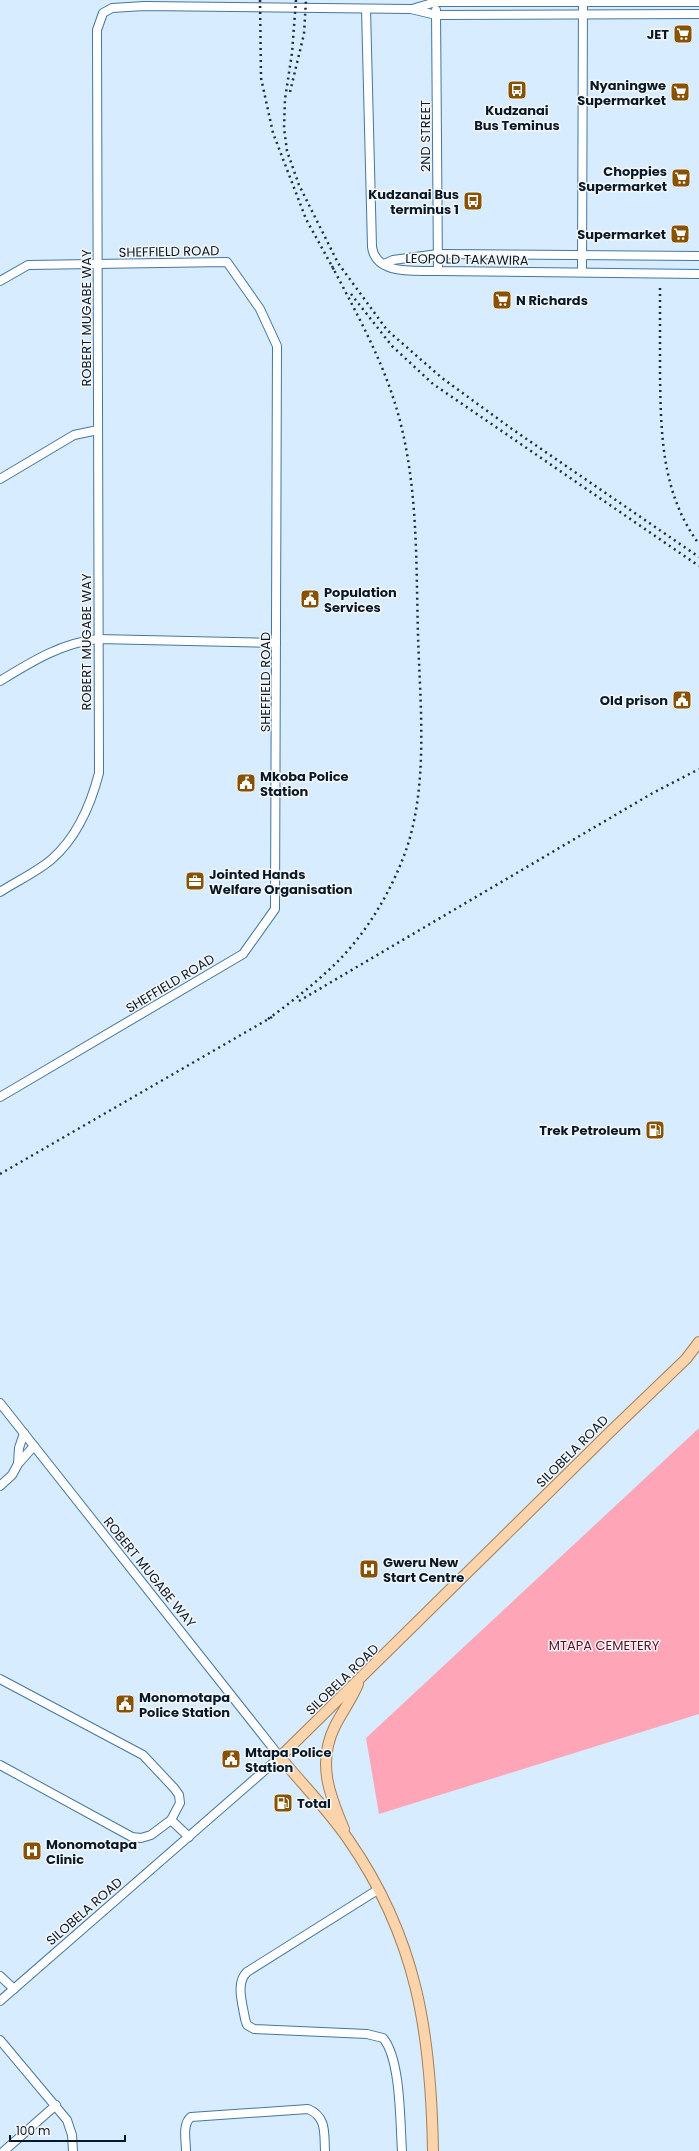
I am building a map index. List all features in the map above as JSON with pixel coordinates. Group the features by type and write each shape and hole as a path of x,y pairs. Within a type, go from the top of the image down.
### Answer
{"main road":[{"name":"SILOBELA ROAD","path":"280,1757 686,1359 699,1342"},
{"name":"SILOBELA ROAD","path":"686,1359 699,1352"},
{"path":"348,1838 327,1786 325,1763 326,1752 335,1726 348,1706 360,1680"},
{"path":"280,1757 348,1838 379,1889 403,1944 414,1978 423,2019 432,2082 433,2151"}],"street":[{"name":"ROBERT MUGABE WAY","path":"411,9 436,1 583,0 699,2"},
{"path":"582,271 583,0"},
{"name":"2ND STREET","path":"436,1 438,271"},
{"name":"ROBERT MUGABE WAY","path":"0,892 52,859 76,829 94,794 98,773 97,30 104,13 112,8 144,6 411,9 436,15 699,14"},
{"path":"366,9 372,247 375,257 384,264"},
{"name":"LEOPOLD TAKAWIRA","path":"384,264 393,260 438,254 699,256"},
{"name":"SHEFFIELD ROAD","path":"0,1097 243,954 275,909 277,346 260,309 227,262 97,264"},
{"path":"0,281 28,265 97,264"},
{"name":"LEOPOLD TAKAWIRA","path":"384,264 396,270 582,271 699,274"},
{"path":"0,478 74,435 98,430"},
{"path":"0,681 44,655 80,641 98,639 276,643"},
{"name":"ROBERT MUGABE WAY","path":"0,1403 280,1757"},
{"path":"18,1464 19,1448 24,1433"},
{"path":"0,1486 12,1475 18,1464 34,1446"},
{"path":"0,1679 148,1759 179,1795 180,1803 172,1820 151,1835 141,1838 132,1837 0,1765"},
{"name":"SILOBELA ROAD","path":"0,2001 280,1757"},
{"path":"172,1820 189,1837"},
{"path":"379,1889 247,1972 242,1976 240,1983 245,2019 247,2025 254,2029 367,2034 383,2038 392,2052 402,2151"},
{"path":"0,1976 14,1989"},
{"path":"0,2040 56,2105 70,2127 73,2151"},
{"path":"4,2151 56,2105"},
{"path":"186,2151 187,2120 192,2117 308,2109 321,2117 324,2123 325,2151"}],"green space":[{"name":"MTAPA CEMETERY","path":"699,1428 699,1714 379,1814 366,1738"}],"railway":[{"path":"260,0 261,78 273,133 306,219 334,270"},
{"path":"296,0 292,53 285,99 284,128 287,151 299,185 338,263 387,330 442,378 512,429 699,557"},
{"path":"290,92 304,34 306,0"},
{"path":"268,1019 301,994 332,967 355,942 375,914 392,884 405,853 413,828 420,773 421,717 415,527 406,447 394,401 379,361 332,266"},
{"path":"660,288 660,399 666,464 677,505 699,544"},
{"path":"351,294 392,346 433,384 699,566"},
{"path":"299,1001 651,794 699,769"},
{"path":"0,1174 272,1017"}],"place":[{"name":"JET","path":"683,34"},
{"name":"Kudzanai Bus Teminus","path":"517,90"},
{"name":"Nyaningwe Supermarket","path":"680,92"},
{"name":"Choppies Supermarket","path":"681,178"},
{"name":"Kudzanai Bus terminus 1","path":"473,201"},
{"name":"Supermarket","path":"680,234"},
{"name":"N Richards","path":"502,300"},
{"name":"Population Services","path":"310,599"},
{"name":"Old prison","path":"682,700"},
{"name":"Mkoba Police Station","path":"246,783"},
{"name":"Jointed Hands Welfare Organisation","path":"195,881"},
{"name":"Trek Petroleum","path":"655,1130"},
{"name":"Gweru New Start Centre","path":"369,1569"},
{"name":"Monomotapa Police Station","path":"125,1704"},
{"name":"Mtapa Police Station","path":"231,1759"},
{"name":"Total","path":"283,1803"},
{"name":"Monomotapa Clinic","path":"32,1851"}]}
